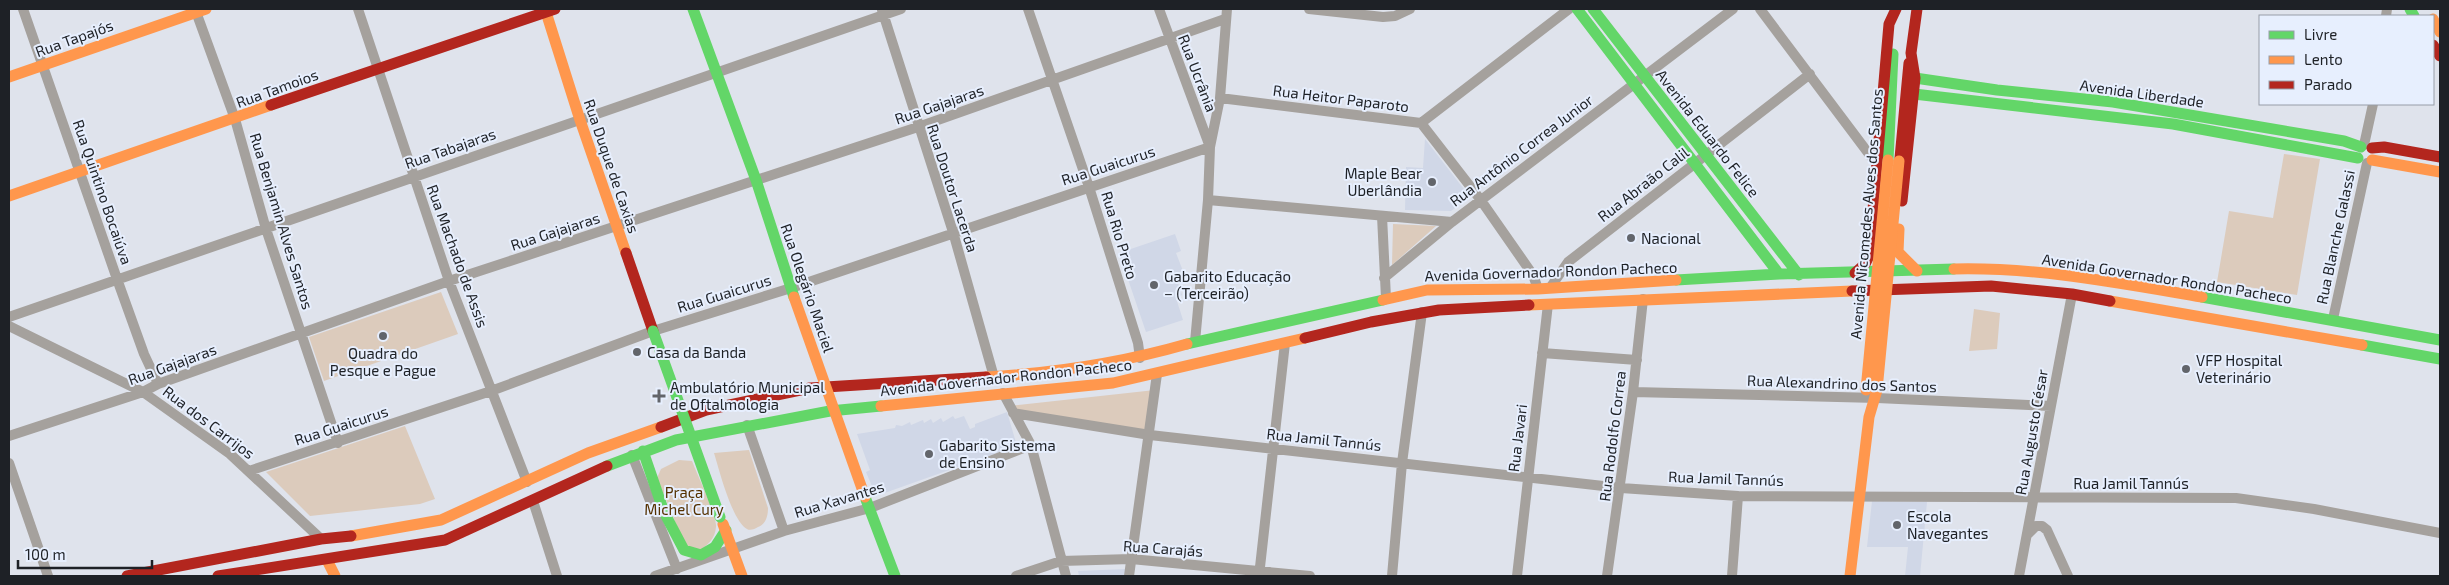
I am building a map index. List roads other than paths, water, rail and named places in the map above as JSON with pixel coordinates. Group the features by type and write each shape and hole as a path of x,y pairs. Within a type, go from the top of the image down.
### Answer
{"main road":[{"name":"Rua Olegário Maciel","path":"694,9 756,180 792,292 895,576"},
{"name":"Avenida Eduardo Felice","path":"1577,9 1779,274"},
{"name":"Avenida Eduardo Felice","path":"1593,9 1799,275"},
{"name":"Avenida Nicomedes Alves dos Santos","path":"1854,273 1865,264 1869,256 1872,220 1904,99 1917,9"},
{"name":"Rua Tapajós","path":"9,77 199,10"},
{"name":"Rua Tamoios","path":"9,196 549,10"},
{"name":"Rua Duque de Caxias","path":"549,10 580,120 616,227 733,549"},
{"name":"Avenida Nicomedes Alves dos Santos","path":"1850,576 1858,495 1870,417 1888,162 1892,10"},
{"name":"Avenida Nicomedes Alves dos Santos","path":"1911,54 1916,78 1899,224 1898,250 1917,271"},
{"name":"Avenida Liberdade","path":"1916,78 2113,102 2334,139 2366,154 2384,147 2440,157"},
{"name":"Avenida Liberdade","path":"1914,94 2173,124 2366,154 2440,172"},
{"path":"2080,113 2081,98"},
{"path":"1739,222 1751,213"},
{"path":"1872,220 1878,230 1884,234 1890,232 1899,224"},
{"name":"Avenida Governador Rondon Pacheco","path":"127,576 321,539 348,537 435,522 588,453 655,427 715,408 810,388 994,377 1140,358 1195,342 1427,290 1544,289 1779,274 1799,275 1991,268 2074,275 2333,318 2440,340"},
{"name":"Avenida Governador Rondon Pacheco","path":"218,576 445,540 638,453 676,440 830,411 1003,392 1113,383 1422,312 1643,299 1991,286 2072,294 2440,359"},
{"path":"638,453 664,512 684,550 701,555 714,547 726,530"},
{"path":"733,549 742,576"},
{"path":"327,560 335,576"}],"street":[{"name":"Rua Quintino Bocaiúva","path":"23,9 117,279 144,354 158,384"},
{"name":"Rua Machado de Assis","path":"358,9 449,281 527,482"},
{"name":"Rua Tabajaras","path":"9,317 266,229 413,176 718,73 883,12 901,9"},
{"name":"Rua Rio Preto","path":"1028,9 1089,186 1138,343 1140,358"},
{"name":"Rua Ucrânia","path":"1159,9 1210,148"},
{"path":"1309,9 1383,17 1395,16 1410,9"},
{"name":"Rua Heitor Paparoto","path":"1220,98 1421,123 1569,9"},
{"name":"Rua Antônio Correa Junior","path":"1208,200 1452,222 1733,9"},
{"path":"1760,9 1810,74 1888,162"},
{"name":"Rua Benjamin Alves Santos","path":"199,10 235,119 266,229 338,443"},
{"name":"Rua Doutor Lacerda","path":"883,12 918,128 953,232 994,377"},
{"name":"Rua Gajajaras","path":"9,436 143,392 158,384 449,281 918,128 1169,40 1226,14"},
{"path":"1195,342 1208,200 1210,148 1220,98 1226,14"},
{"name":"Rua Abraão Calil","path":"1544,289 1568,262 1810,74"},
{"name":"Rua Blanche Galassi","path":"2333,318 2362,184 2373,105"},
{"path":"1421,123 1480,199 1544,289"},
{"name":"Rua Guaicurus","path":"249,471 491,391 653,331 792,292 953,232 1210,148"},
{"path":"1382,216 1386,298"},
{"path":"1384,278 1452,222"},
{"name":"Rua Augusto César","path":"2019,576 2072,294"},
{"name":"Rua Rodolfo Correa","path":"1607,576 1621,488 1643,299"},
{"name":"Rua Javari","path":"1517,576 1548,304"},
{"path":"1392,576 1402,463 1422,312"},
{"name":"Rua dos Carrijos","path":"9,326 143,392 230,454 321,539"},
{"path":"1259,574 1285,343"},
{"path":"1542,353 1637,360"},
{"path":"1129,576 1157,374"},
{"path":"1003,392 1031,445 1066,576"},
{"name":"Rua Alexandrino dos Santos","path":"1633,392 1871,394 2051,406"},
{"name":"Rua Jamil Tannús","path":"1013,413 1150,435 1621,488 1738,496 2236,498 2314,508 2440,533"},
{"path":"747,426 784,531"},
{"name":"Rua Xavantes","path":"655,576 784,531 870,508 1031,445"},
{"path":"638,453 677,569"},
{"path":"9,463 48,576"},
{"path":"1732,576 1738,496"},
{"path":"533,501 557,576"},
{"path":"2027,536 2036,526 2042,526 2047,530 2068,576"},
{"name":"Rua Carajás","path":"1016,576 1061,561 1131,558 1259,574 1310,576"}],"place":[{"name":"Maple Bear Uberlândia","path":"1432,182"},
{"name":"Nacional","path":"1631,238"},
{"name":"Gabarito Educação – (Terceirão)","path":"1154,285"},
{"name":"Quadra do Pesque e Pague","path":"383,336"},
{"name":"Casa da Banda","path":"637,352"},
{"name":"VFP Hospital Veterinário","path":"2186,369"},
{"name":"Ambulatório Municipal de Oftalmologia","path":"659,396"},
{"name":"Gabarito Sistema de Ensino","path":"929,454"},
{"name":"Escola Navegantes","path":"1897,525"}],"park label":[{"name":"Praça Michel Cury","path":"684,500"}]}
